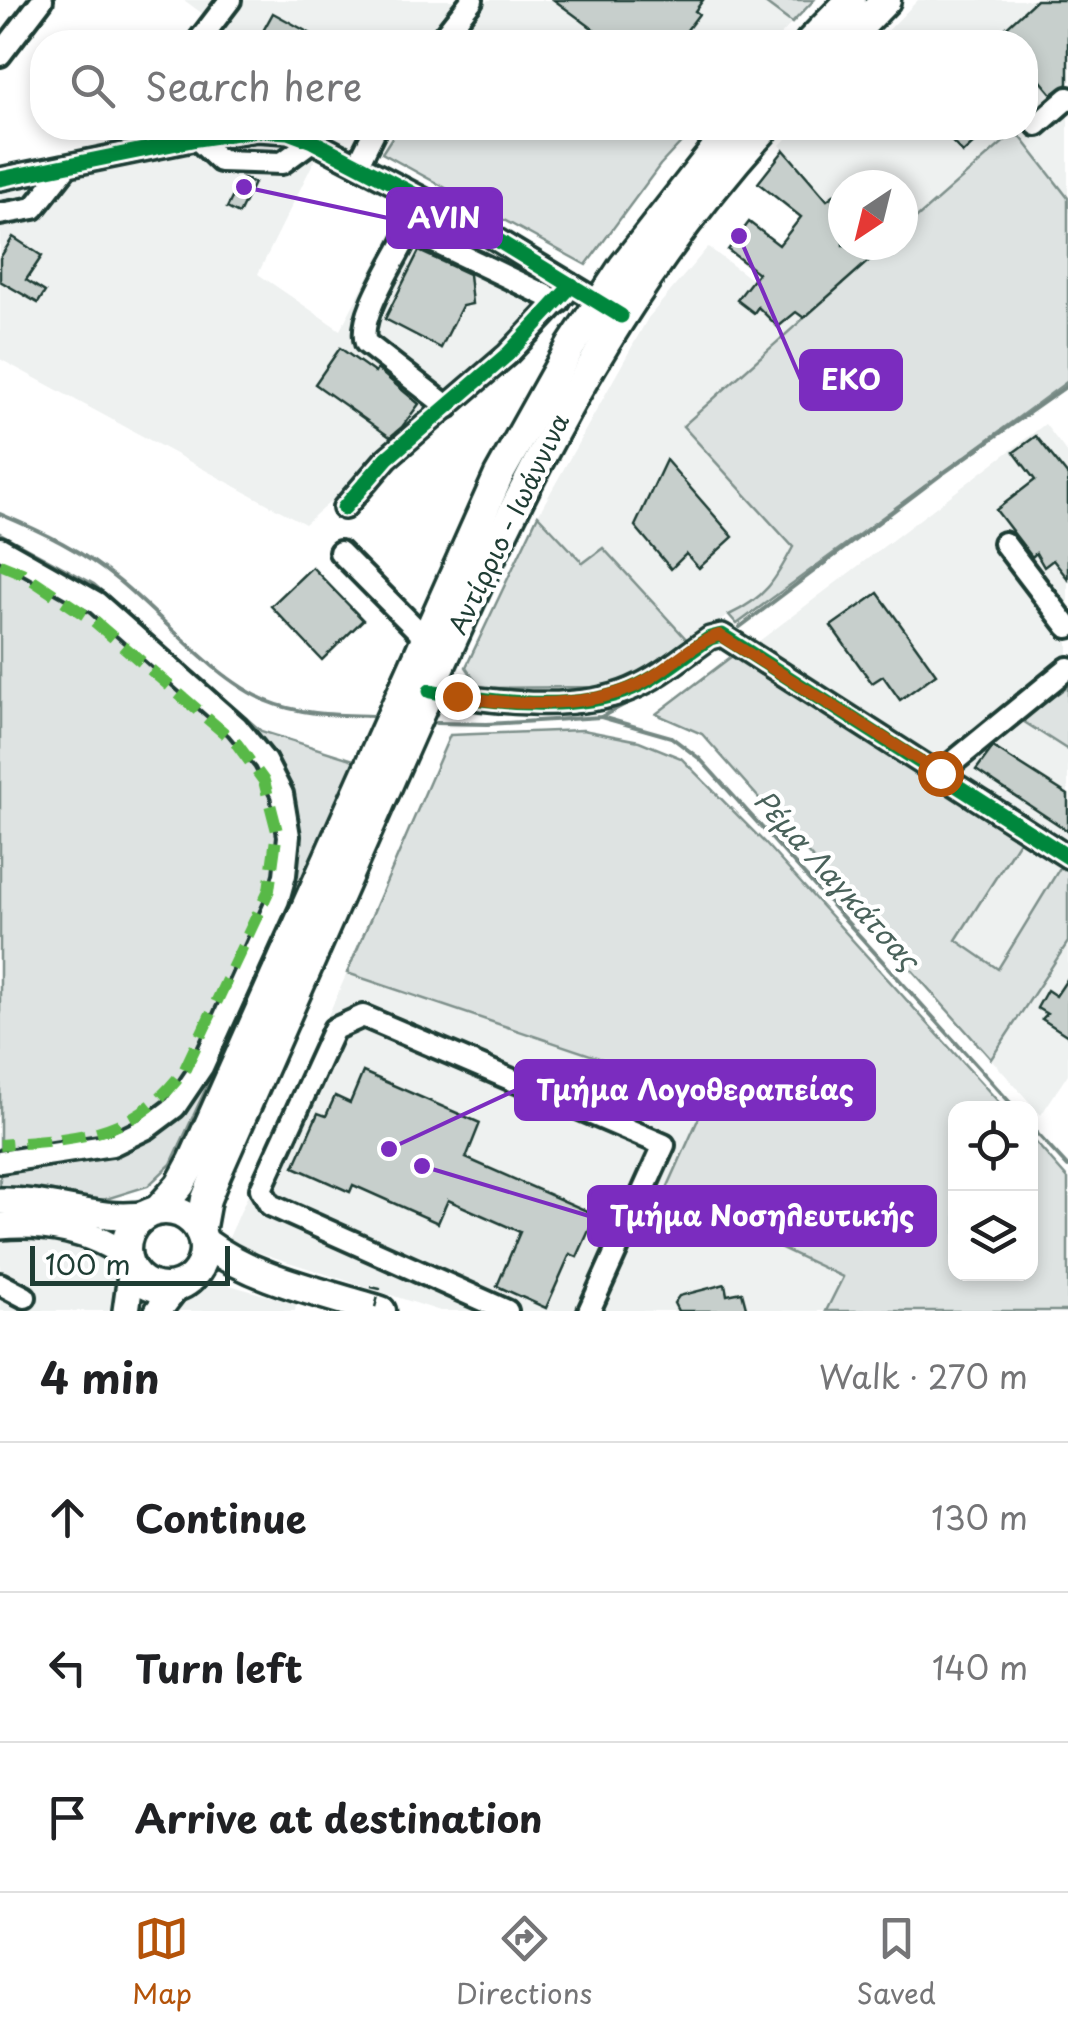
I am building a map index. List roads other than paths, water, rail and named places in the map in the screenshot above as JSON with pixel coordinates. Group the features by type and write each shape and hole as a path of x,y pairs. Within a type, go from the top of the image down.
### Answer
{"highway":[{"path":"821,30 850,0"},
{"path":"857,30 886,0"},
{"name":"Αντίρριο - Ιωάννινα","path":"202,1237 212,1184 530,473 650,230 722,140"},
{"name":"Αντίρριο - Ιωάννινα","path":"153,1212 180,1185 192,1160 506,461 610,309 756,140"},
{"path":"258,1273 226,1258 202,1237 195,1224 178,1212 153,1212 140,1220 128,1237 130,1263 147,1282 167,1288 222,1270 258,1273 376,1299"},
{"path":"184,1282 202,1262 202,1237"}],"main road":[{"path":"0,1201 44,1203 114,1218 153,1212"},
{"path":"0,1226 39,1225 105,1242 130,1263 126,1311"},
{"path":"158,1311 184,1282"}],"street":[{"path":"0,55 42,0"},
{"path":"207,30 230,0"},
{"path":"448,30 472,0"},
{"path":"1038,125 1068,98"},
{"path":"142,140 142,150"},
{"path":"0,179 192,140"},
{"path":"198,140 220,161 282,162 312,141"},
{"path":"308,140 483,230 565,293"},
{"path":"358,164 370,140"},
{"path":"0,214 34,208 66,166"},
{"path":"448,406 366,343 363,336 366,320 406,238 411,235 610,309"},
{"path":"344,508 387,458 508,354 565,293"},
{"path":"1004,543 1068,627"},
{"path":"0,548 97,603 236,727 265,762 282,794 289,836 286,875 278,900 187,1093 162,1118 112,1145 0,1162"},
{"path":"340,552 425,638"},
{"path":"430,691 488,701 603,697 632,688 719,635 1068,857"},
{"path":"940,773 1068,668"},
{"path":"506,1311 270,1205 261,1188 334,1029 363,1016 664,1145 589,1311"}],"waterway":[{"path":"740,627 942,474 1068,385"},
{"path":"0,514 91,560 209,663 248,691 293,709 373,716"},
{"path":"690,665 719,644"},
{"path":"436,723 601,717 657,687"},
{"name":"Ρέμα Λαγκάτσας","path":"601,717 671,737 700,759 1009,1101"},
{"name":"Ρέμα Λαγκάτσας","path":"1038,1135 1068,1167"}],"place":[{"name":"AVIN","path":"244,187"},
{"name":"EKO","path":"739,236"},
{"name":"Τμήμα Λογοθεραπείας","path":"389,1149"},
{"name":"Τμήμα Νοσηλευτικής","path":"422,1166"}]}
